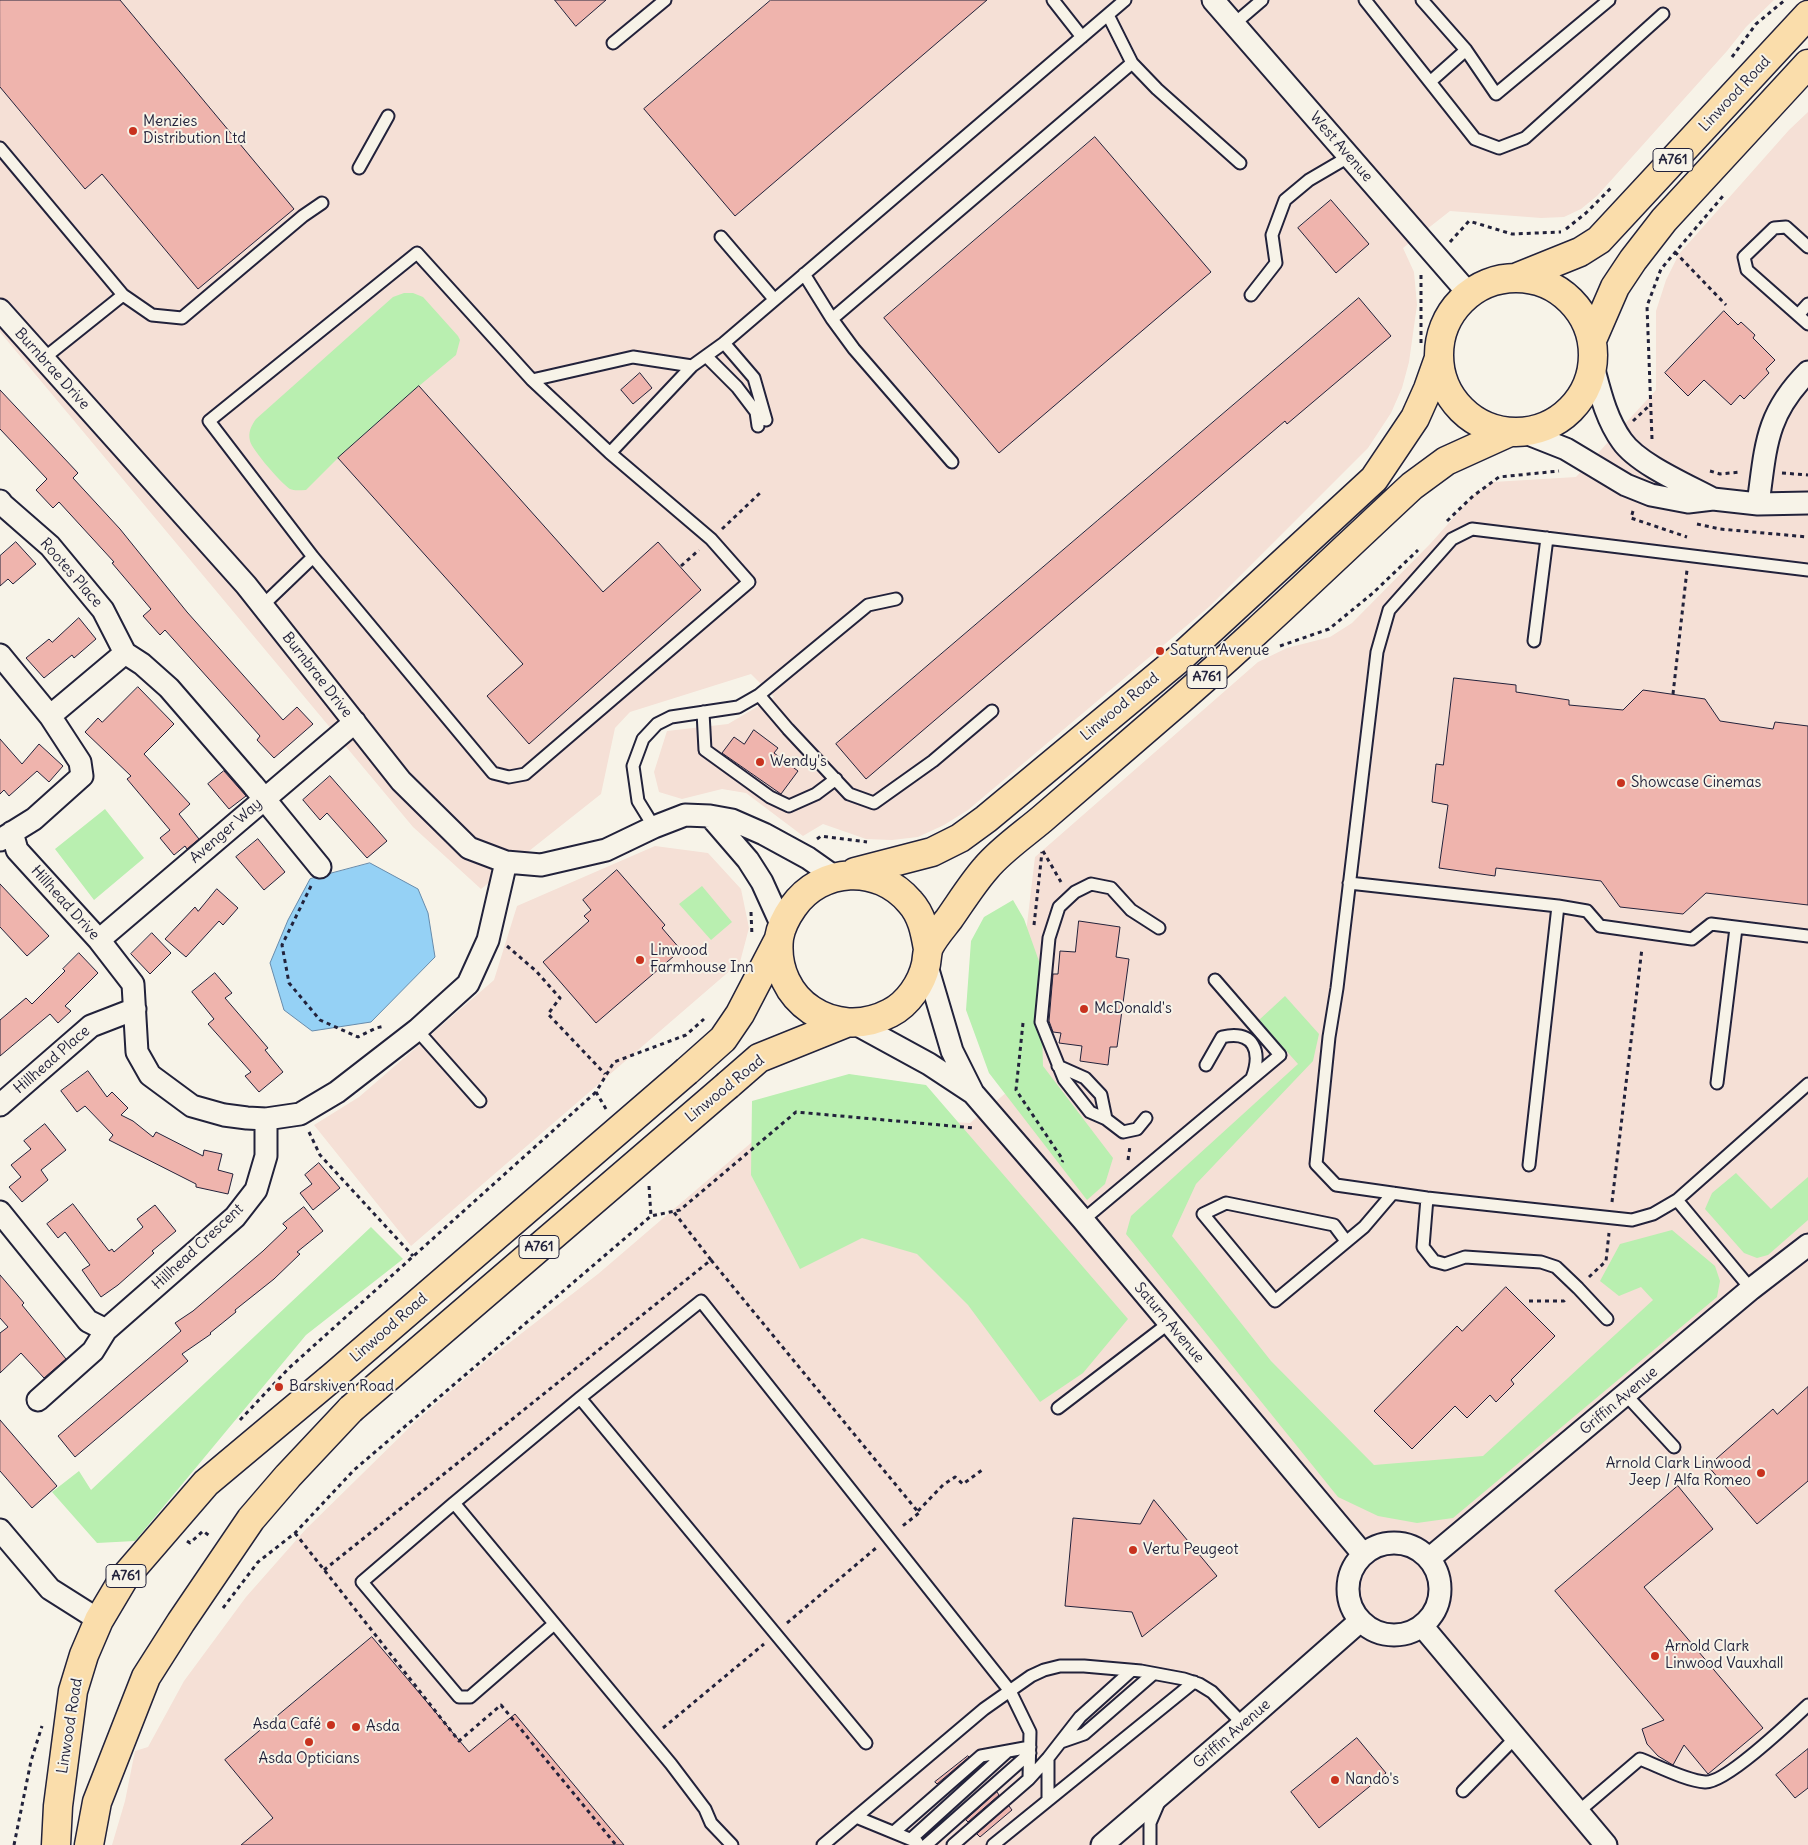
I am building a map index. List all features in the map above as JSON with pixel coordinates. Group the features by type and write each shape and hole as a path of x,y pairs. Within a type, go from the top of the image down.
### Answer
{"main road":[{"name":"Linwood Road","path":"1518,277 1580,252 1599,240 1808,15"},
{"name":"A761","path":"1593,353 1615,287 1632,260 1664,220 1808,64"},
{"path":"1518,277 1544,282 1566,295 1583,315 1593,353 1585,391 1568,412 1547,426 1516,432 1498,430 1475,420 1456,404 1430,354 1442,334 1452,311 1469,294 1492,281 1518,277"},
{"name":"Linwood Road","path":"839,876 932,852 960,838 986,820 1181,657 1374,478 1415,418 1428,389 1430,354"},
{"name":"A761","path":"927,956 988,866 1206,678 1412,486 1446,461 1516,432"},
{"path":"839,876 869,876 892,885 912,903 924,924 927,956 923,974 911,996 893,1012 870,1021 850,1023 823,1017 803,1004 789,987 780,964 781,932 786,916 800,896 820,882 839,876"},
{"name":"Linwood Road","path":"56,1845 58,1806 73,1691 84,1655 99,1620 124,1578 206,1483 329,1380 723,1039 740,1014 781,932"},
{"name":"Linwood Road","path":"89,1845 97,1802 146,1677 180,1622 251,1519 288,1476 351,1409 759,1058 850,1023"}],"street":[{"name":"West Avenue","path":"1213,0 1469,294"},
{"name":"Burnbrae Drive","path":"0,310 239,578 401,781 469,848 506,862 541,865 606,850 654,827 685,815 710,816 732,820 764,834 839,876"},
{"path":"1593,353 1606,408 1612,424 1623,443 1638,456 1654,466 1713,499"},
{"path":"1758,504 1772,424 1786,396 1808,372"},
{"path":"1516,432 1566,448 1626,485 1651,495 1671,500 1688,502 1713,499 1758,504 1808,503"},
{"name":"Rootes Place","path":"1,505 50,546 103,610 125,653 142,664 168,688 320,867"},
{"path":"50,716 125,653"},
{"name":"Hillhead Drive","path":"0,655 50,716 80,762 82,776 34,819 6,836 99,940 133,984 137,1052 150,1075 192,1106 224,1115 266,1119 300,1114"},
{"name":"Avenger Way","path":"99,940 258,792 355,722"},
{"path":"710,816 748,860 762,882 781,932"},
{"path":"300,1114 337,1092 417,1030 468,984 489,935 506,862"},
{"name":"Saturn Avenue","path":"927,956 952,1051 973,1093 1083,1220 1363,1554"},
{"name":"Hillhead Place","path":"0,1105 91,1026 134,1008"},
{"name":"Saturn Avenue","path":"850,1023 929,1064 973,1093"},
{"name":"Hillhead Crescent","path":"38,1400 93,1351 106,1330 235,1217 256,1190 266,1156 266,1119"},
{"path":"0,1212 88,1321 106,1330"},
{"name":"Griffin Avenue","path":"1430,1558 1751,1289 1808,1244"},
{"path":"0,1530 50,1590 99,1620"},
{"path":"1386,1542 1402,1542 1418,1548 1430,1558 1439,1576 1441,1592 1436,1612 1423,1627 1409,1633 1393,1635 1377,1632 1360,1621 1352,1610 1348,1582 1353,1566 1363,1554 1371,1548 1386,1542"},
{"name":"Griffin Avenue","path":"1102,1845 1360,1621"},
{"path":"1423,1627 1606,1845"}],"lane":[{"path":"613,43 665,0"},
{"path":"1053,0 1082,38"},
{"path":"610,454 692,366 724,343 1125,0"},
{"path":"1234,24 1262,0"},
{"path":"1365,0 1475,139 1499,148 1525,138 1662,14"},
{"path":"1422,0 1466,50 1496,94 1608,0"},
{"path":"1108,15 1132,63 1240,163"},
{"path":"1430,82 1466,50"},
{"path":"832,319 1132,63"},
{"path":"359,168 388,116"},
{"path":"0,148 123,295 152,315 182,318 303,216 322,203"},
{"path":"1252,295 1276,263 1272,235 1285,200 1309,180 1350,156"},
{"path":"1808,247 1786,227 1774,228 1744,257 1747,270 1808,324"},
{"path":"721,237 774,299"},
{"path":"417,253 532,380 610,454 711,539 749,582 525,774 509,777 493,773 313,557 209,421 417,253"},
{"path":"804,274 832,319 854,349 952,462"},
{"path":"43,359 123,295"},
{"path":"1798,315 1808,304"},
{"path":"706,356 736,387 756,412 762,423 754,378 724,343"},
{"path":"532,380 633,357 692,366"},
{"path":"1808,570 1472,529 1452,539 1389,610 1377,652 1337,988 1329,1037 1316,1164 1336,1185 1428,1198 1632,1220 1653,1214 1676,1200 1808,1084"},
{"path":"1534,640 1547,538"},
{"path":"262,606 313,557"},
{"path":"654,827 638,801 633,766 643,739 657,724 671,717 738,707 759,695 868,605 896,599"},
{"path":"759,695 849,794 874,803 933,761 992,711"},
{"path":"703,712 705,750 770,797 789,806 816,794 836,779"},
{"path":"1349,883 1558,906 1587,911 1600,926 1692,939 1711,924 1808,936"},
{"path":"1146,1118 1137,1129 1123,1132 1090,1112 1064,1079 1041,1022 1049,938 1059,907 1076,892 1091,884 1111,888 1131,910 1159,928"},
{"path":"1528,1165 1558,906"},
{"path":"1716,1083 1736,928"},
{"path":"1083,1220 1280,1055 1215,980"},
{"path":"417,1030 480,1101"},
{"path":"1206,1064 1222,1037 1236,1034 1247,1038 1255,1048 1257,1065 1251,1080"},
{"path":"1058,1066 1085,1078 1096,1090 1101,1096 1106,1120"},
{"path":"1346,1241 1334,1225 1226,1203 1203,1214 1274,1301 1364,1227 1393,1193"},
{"path":"1428,1198 1423,1248 1434,1261 1445,1264 1465,1258 1541,1262 1556,1267 1607,1319"},
{"path":"1676,1200 1751,1289"},
{"path":"554,1624 470,1697 459,1697 362,1582 580,1398 701,1301 1010,1691 1030,1732 1029,1779"},
{"path":"1058,1408 1170,1323"},
{"path":"1626,1395 1674,1447"},
{"path":"580,1398 866,1743"},
{"path":"454,1503 650,1739 705,1808 712,1823 732,1845"},
{"path":"823,1845 984,1709 1030,1676 1044,1670 1060,1666 1084,1666 1130,1670 1194,1682 1212,1692 1243,1724"},
{"path":"953,1845 1029,1779 1080,1717 1130,1670"},
{"path":"1061,1742 1084,1734 1153,1674"},
{"path":"993,1845 1194,1682"},
{"path":"1579,1811 1640,1759 1707,1783 1726,1774 1774,1736 1808,1705"},
{"path":"1463,1790 1516,1737"},
{"path":"894,1832 980,1756 1009,1750 1030,1750"},
{"path":"911,1839 1009,1750"},
{"path":"856,1817 925,1845 1030,1750"},
{"path":"1048,1758 1048,1800"},
{"path":"1150,1845 1150,1823 1162,1794"}],"path":[{"path":"1730,61 1756,24 1785,0"},
{"path":"1430,354 1421,272 1469,222 1512,234 1562,232 1586,213 1613,185"},
{"path":"1653,443 1647,306 1661,269 1726,192"},
{"path":"1675,252 1726,305"},
{"path":"1702,469 1720,474 1763,470 1808,475"},
{"path":"1444,524 1472,496 1500,477 1562,471"},
{"path":"1627,508 1643,512"},
{"path":"1633,510 1631,518 1691,538 1673,694"},
{"path":"1691,523 1720,529 1808,537"},
{"path":"1278,646 1329,629 1373,593 1423,545"},
{"path":"798,853 821,836 870,843"},
{"path":"1034,927 1042,850 1049,844"},
{"path":"1042,850 1070,897"},
{"path":"320,867 282,945 290,983 320,1020 358,1037 376,1028 390,1026"},
{"path":"752,944 750,898 762,882"},
{"path":"1529,1300 1564,1301 1606,1261 1644,933"},
{"path":"489,935 499,940 536,971 560,998 548,1014 605,1074"},
{"path":"236,1424 289,1368 596,1092 605,1074 614,1062 686,1035 706,1018"},
{"path":"1023,1023 1016,1090 1063,1160 1047,1178"},
{"path":"596,1092 619,1130"},
{"path":"222,1610 258,1562 295,1533 354,1470 651,1216 680,1210 796,1112 983,1128"},
{"path":"300,1114 320,1155 414,1256"},
{"path":"1134,1177 1128,1163 1130,1145 1140,1139 1137,1129"},
{"path":"649,1182 651,1216"},
{"path":"673,1212 918,1511"},
{"path":"324,1570 711,1260"},
{"path":"650,1739 888,1537 919,1513 918,1511 943,1486 955,1477 963,1484 982,1470"},
{"path":"167,1528 190,1543 203,1531 230,1550"}],"shaded area":[{"path":"0,0 1774,0 1746,27 1727,51 1597,196 1581,209 1564,217 1541,218 1450,211 1403,248 1414,272 1417,305 1409,362 1402,388 1391,413 1368,448 1210,606 968,810 944,825 918,837 892,840 866,839 823,824 803,836 746,793 722,789 682,799 659,792 654,772 667,731 728,724 774,697 751,674 630,712 615,728 601,794 481,889 413,827 0,332"},
{"path":"1808,112 1808,1845 112,1845 125,1801 135,1751 148,1747 184,1681 246,1597 306,1529 415,1422 482,1364 598,1274 787,1112 970,1123 1007,1092 1035,857 1258,662 1287,648 1330,637 1352,623 1430,544 1473,496 1493,482 1576,477 1656,390 1656,311 1666,280 1679,254 1789,130"},
{"path":"655,846 708,853 741,889 749,928 740,962 411,1246 314,1125 359,1097 494,980 517,906"}],"green space":[{"path":"404,293 413,293 423,297 458,336 460,340 456,355 338,458 306,490 290,489 256,452 250,441 250,429 256,419 393,297"},
{"path":"105,809 144,858 94,900 55,849"},
{"path":"702,886 732,922 711,940 679,904"},
{"path":"1013,900 1024,919 1040,964 1043,1066 1113,1158 1105,1184 1087,1200 989,1073 966,1010 971,941 984,917"},
{"path":"1285,996 1319,1034 1313,1061 1196,1184 1172,1236 1271,1361 1374,1465 1483,1456 1653,1300 1641,1287 1619,1296 1600,1281 1620,1244 1672,1230 1715,1266 1720,1281 1717,1297 1453,1518 1417,1523 1378,1516 1338,1497 1126,1234 1131,1216 1298,1064 1259,1020"},
{"path":"849,1074 926,1085 1128,1319 1083,1373 1040,1402 968,1305 917,1254 862,1238 800,1269 751,1175 752,1101"},
{"path":"1736,1173 1771,1209 1808,1177 1808,1220 1768,1255 1757,1258 1744,1253 1705,1209 1712,1193"},
{"path":"371,1227 403,1259 306,1335 135,1541 97,1543 52,1492 79,1471 91,1490"}],"water":[{"path":"370,863 418,889 428,913 435,957 371,1022 312,1031 284,1010 270,963 288,920 310,879"}],"building":[{"name":"Menzies Distribution Ltd","path":"0,0 120,0 294,209 198,289 102,174 85,189 0,87"},
{"path":"555,0 606,0 576,26"},
{"path":"771,0 987,0 735,216 644,109"},
{"path":"1095,137 1211,272 999,453 884,318"},
{"path":"1331,200 1369,244 1336,273 1298,228"},
{"path":"1359,298 1391,336 1287,424 1285,421 866,779 836,744"},
{"path":"1724,311 1738,325 1741,322 1755,335 1753,338 1775,360 1766,369 1769,373 1744,399 1740,395 1731,405 1704,380 1688,396 1665,373"},
{"path":"640,373 652,388 633,404 621,390"},
{"path":"419,386 603,592 658,542 701,590 529,744 487,696 523,664 338,458"},
{"path":"0,390 78,473 73,478 120,529 187,612 283,720 297,707 313,724 274,758 257,740 260,736 165,630 160,635 143,616 151,609 112,563 114,562 59,502 53,508 36,490 47,479 0,429"},
{"path":"16,542 36,564 13,584 8,579 0,586 0,556"},
{"path":"79,618 96,639 74,658 72,655 44,678 26,658 49,639 52,642"},
{"name":"Showcase Cinemas","path":"1454,678 1516,685 1516,692 1569,700 1569,705 1623,710 1643,690 1705,699 1720,721 1773,729 1775,722 1808,726 1808,905 1706,893 1683,914 1620,907 1601,881 1496,868 1495,876 1439,868 1448,805 1432,802 1436,764 1443,765"},
{"path":"138,687 174,724 144,754 190,804 179,814 199,839 187,849 185,846 174,855 160,838 170,830 127,779 131,776 85,732 98,718 102,722"},
{"name":"Wendy's","path":"754,730 778,748 774,753 798,771 781,794 722,753 734,737 744,744"},
{"path":"0,739 22,764 39,744 63,766 49,782 37,771 9,796 4,790 0,794"},
{"path":"224,771 246,796 229,809 208,784"},
{"path":"330,776 387,841 367,858 327,813 320,820 303,800"},
{"path":"258,839 285,872 264,890 236,857"},
{"path":"617,870 665,925 662,928 681,950 596,1023 543,962 589,921 584,916 591,910 583,900"},
{"path":"0,884 49,936 27,956 0,927"},
{"path":"217,889 238,908 223,925 219,921 186,957 165,939 195,907 198,911"},
{"name":"McDonald's","path":"1079,921 1120,927 1116,957 1129,959 1117,1047 1110,1047 1108,1065 1080,1061 1082,1046 1059,1043 1061,1033 1053,1032 1049,1021 1053,974 1058,974 1060,951 1075,952"},
{"path":"152,933 171,953 150,974 131,954"},
{"path":"79,953 98,973 65,1006 71,1011 58,1023 50,1014 0,1056 0,1020 26,998 32,1004 65,971 63,969"},
{"path":"215,973 232,993 225,998 268,1048 265,1050 283,1072 259,1092 245,1076 251,1072 208,1024 214,1019 192,992"},
{"path":"88,1071 107,1097 112,1092 128,1108 121,1115 133,1121 153,1137 156,1132 203,1156 204,1150 222,1154 218,1170 233,1174 228,1194 196,1187 196,1184 109,1140 113,1135 85,1106 77,1112 61,1091"},
{"path":"45,1124 66,1150 41,1170 48,1180 22,1202 9,1187 21,1177 11,1165 31,1149 24,1141"},
{"path":"319,1163 340,1188 313,1210 300,1193 312,1184 305,1175"},
{"path":"73,1204 109,1251 112,1249 114,1252 143,1227 137,1219 155,1205 176,1231 152,1251 154,1253 118,1285 101,1297 82,1270 90,1265 65,1232 58,1238 47,1224"},
{"path":"304,1207 323,1231 297,1252 300,1254 274,1279 235,1310 236,1312 211,1334 182,1354 188,1361 75,1457 58,1436 181,1331 175,1323 193,1311 263,1251 287,1228 283,1224"},
{"path":"0,1275 24,1303 22,1305 66,1359 44,1378 21,1353 0,1373 0,1333 8,1327 0,1318"},
{"path":"1506,1287 1555,1336 1511,1380 1514,1384 1496,1402 1490,1395 1467,1418 1455,1406 1412,1449 1374,1411 1457,1326 1462,1331"},
{"name":"Arnold Clark Linwood Jeep / Alfa Romeo","path":"1808,1387 1808,1481 1757,1524 1708,1466 1773,1409 1777,1414"},
{"path":"0,1420 57,1486 32,1508 0,1471"},
{"name":"Arnold Clark Linwood Vauxhall","path":"1678,1486 1713,1529 1644,1587 1763,1728 1708,1774 1684,1745 1673,1765 1658,1756 1647,1744 1642,1729 1664,1720 1555,1591"},
{"name":"Vertu Peugeot","path":"1154,1500 1217,1576 1142,1637 1132,1612 1065,1606 1073,1518 1140,1524"},
{"name":"Asda","path":"372,1637 469,1752 515,1714 624,1845 241,1845 273,1818 225,1760"},
{"path":"1357,1738 1386,1773 1319,1828 1291,1792"},
{"path":"1808,1749 1808,1788 1795,1798 1776,1775"},
{"path":"968,1756 937,1784 935,1782"},
{"path":"997,1792 999,1795 968,1822 966,1820"},
{"path":"1009,1806 1012,1810 980,1837 977,1834"}],"place":[{"name":"Menzies Distribution Ltd","path":"133,131"},
{"name":"Saturn Avenue","path":"1160,651"},
{"name":"Wendy's","path":"760,762"},
{"name":"Showcase Cinemas","path":"1621,783"},
{"name":"Linwood Farmhouse Inn","path":"640,960"},
{"name":"McDonald's","path":"1084,1009"},
{"name":"Barskiven Road","path":"279,1387"},
{"name":"Arnold Clark Linwood Jeep / Alfa Romeo","path":"1761,1473"},
{"name":"Vertu Peugeot","path":"1133,1550"},
{"name":"Arnold Clark Linwood Vauxhall","path":"1655,1656"},
{"name":"Asda Café","path":"331,1725"},
{"name":"Asda","path":"356,1727"},
{"name":"Asda Opticians","path":"309,1742"},
{"name":"Nando's","path":"1335,1780"}]}
